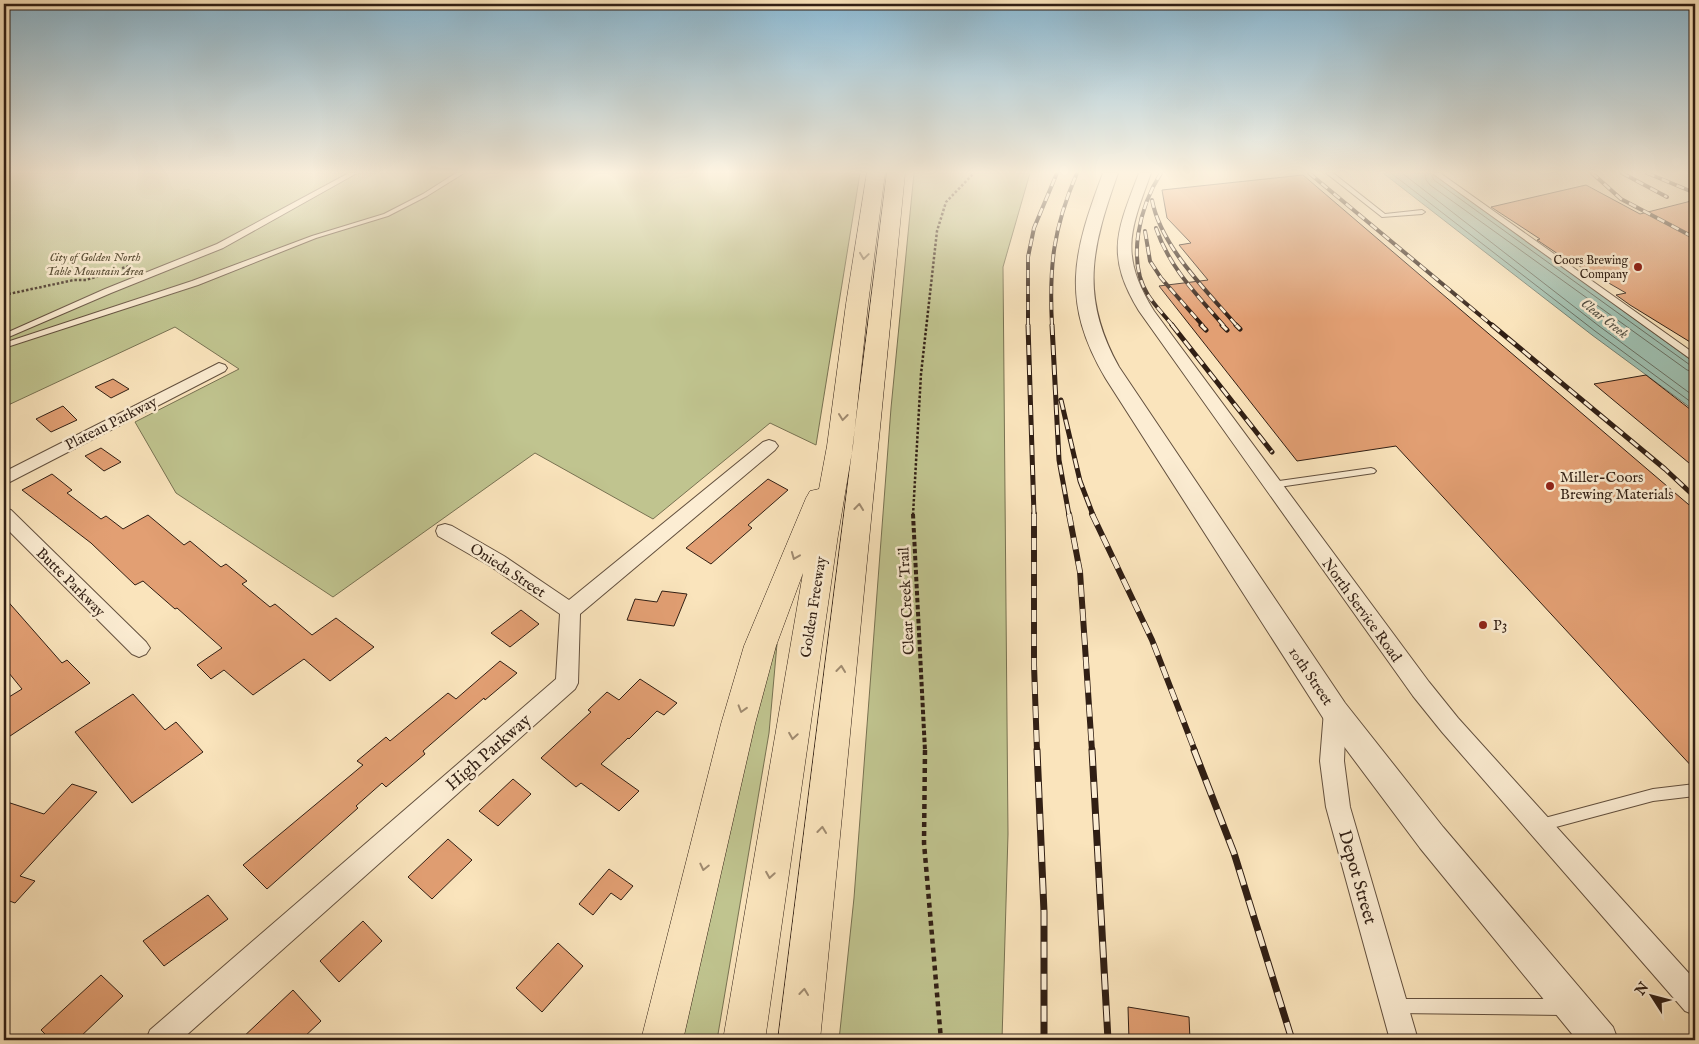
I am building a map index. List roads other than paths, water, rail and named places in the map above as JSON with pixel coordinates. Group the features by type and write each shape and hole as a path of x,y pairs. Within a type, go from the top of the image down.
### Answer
{"highway":[{"name":"Golden Freeway","path":"744,1040 840,446 869,222"},
{"path":"799,1040 891,222"},
{"path":"662,1040 738,724 760,646 840,446"}],"street":[{"name":"10th Street","path":"1093,222 1090,229 1083,276 1090,322 1098,345 1118,383 1250,579 1286,640 1335,712 1399,797 1600,1040"},
{"name":"North Service Road","path":"1128,222 1124,246 1126,269 1140,300 1173,350 1421,689 1450,725 1695,1001"},
{"name":"Plateau Parkway","path":"4,479 219,368"},
{"path":"570,611 769,446"},
{"name":"Butte Parkway","path":"4,515 139,648"},
{"name":"Onieda Street","path":"445,531 496,561 570,611"},
{"name":"High Parkway","path":"160,1040 567,683 570,611"},
{"name":"Depot Street","path":"1335,712 1332,761 1338,807 1404,1040"}],"lane":[{"path":"4,337 108,291 220,246 265,222"},
{"path":"4,346 196,282 314,237 362,222"},
{"path":"1504,222 1695,358"},
{"path":"1272,485 1372,471"},
{"path":"1540,825 1653,795 1695,790"},
{"path":"1394,1006 1573,1008"}],"water":[{"name":"Clear Creek","path":"1446,222 1501,222 1695,363 1695,411 1592,335"}],"railway":[{"path":"1028,325 1028,257 1037,222"},
{"path":"1052,326 1052,266 1060,222"},
{"path":"1141,222 1137,250 1141,281 1148,295 1173,326"},
{"path":"1159,222 1165,235 1187,268 1237,326"},
{"path":"1368,222 1493,326"},
{"path":"1664,222 1695,238"},
{"path":"1156,228 1176,268 1224,326"},
{"path":"1145,231 1150,261 1161,278 1203,326"},
{"path":"1028,325 1034,515"},
{"path":"1052,325 1059,460 1069,515"},
{"path":"1172,325 1272,452"},
{"path":"1201,325 1206,330"},
{"path":"1222,325 1227,330"},
{"path":"1492,325 1665,469 1695,497"},
{"path":"1237,326 1240,329"},
{"path":"1061,400 1080,481 1093,515"},
{"path":"1069,514 1080,572 1092,751"},
{"path":"1092,514 1152,640 1195,751"},
{"path":"1034,515 1034,665 1037,751"},
{"path":"1037,750 1044,912 1044,1040"},
{"path":"1092,750 1108,1040"},
{"path":"1194,750 1234,853 1292,1040"}],"place":[{"name":"Coors Brewing Company","path":"1638,267"},
{"name":"Miller-Coors Brewing Materials","path":"1550,486"},
{"name":"P3","path":"1483,625"}],"park label":[{"name":"City of Golden North Table Mountain Area","path":"95,264"}]}
